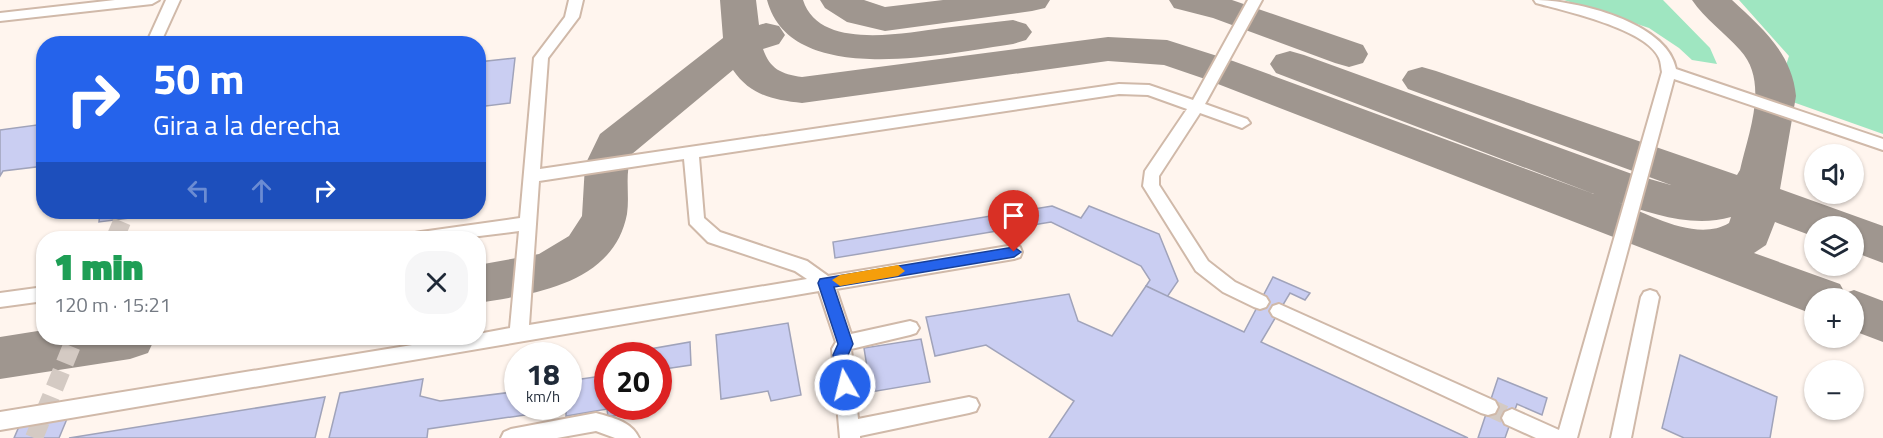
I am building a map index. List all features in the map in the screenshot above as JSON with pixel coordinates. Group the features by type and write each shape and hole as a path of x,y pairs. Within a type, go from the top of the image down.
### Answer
{"lane":[{"path":"0,17 152,0"},
{"path":"157,36 173,0"},
{"path":"519,332 541,58 546,46 574,16 576,0"},
{"path":"1255,0 1197,106 1151,175 1151,186 1202,266 1229,286 1260,302"},
{"path":"1541,0 1643,34 1665,51 1671,61 1629,224 1567,438"},
{"path":"1669,72 1883,145"},
{"path":"532,176 1119,89 1149,90 1242,123"},
{"path":"692,153 696,220 702,229 714,237 801,266 825,283 845,344 841,355 850,434 969,405"},
{"path":"471,231 528,223"},
{"path":"486,338 1014,252"},
{"path":"0,300 36,295"},
{"path":"1621,438 1650,297"},
{"path":"1279,311 1488,407"},
{"path":"845,344 910,328"},
{"path":"0,421 443,345"},
{"path":"1512,418 1556,438"},
{"path":"511,438 596,422 616,427 629,438"}],"green space":[{"path":"1564,0 1663,0 1710,48 1717,64 1692,60 1679,48 1649,28"},
{"path":"1739,0 1883,0 1883,134 1776,96 1789,56"}],"building":[{"path":"515,58 510,103 486,106 486,61"},
{"path":"36,125 36,167 3,171 0,176 0,130"},
{"path":"1052,206 1081,218 1089,206 1159,234 1178,281 1167,297 1146,286 1150,280 1141,266 1051,222 835,258 833,242"},
{"path":"99,219 122,219 99,222"},
{"path":"1273,277 1310,293 1305,300 1290,293 1261,342 1468,438 1049,438 1074,401 986,345 935,356 926,317 1069,294 1078,321 1112,336 1146,286 1244,332"},
{"path":"788,323 801,395 771,401 768,391 721,399 716,335"},
{"path":"921,339 930,382 871,392 864,348"},
{"path":"690,342 691,365 672,368 672,345"},
{"path":"1680,355 1777,397 1770,438 1684,438 1662,428"},
{"path":"594,377 594,411 582,413 582,379"},
{"path":"1498,378 1547,398 1542,415 1517,404 1505,438 1478,438"},
{"path":"423,379 420,396 440,401 504,393 504,418 428,429 427,438 329,438 340,393"},
{"path":"325,397 315,438 69,438"},
{"path":"69,414 59,438 14,438 21,422"}],"taxiway":[{"path":"738,0 743,42"},
{"path":"785,0 796,22 806,30 833,42 849,46 896,47 1013,32"},
{"path":"838,0 860,14 885,19 1032,0"},
{"path":"1187,0 1226,10 1349,54"},
{"path":"1710,0 1756,43 1769,63 1775,82 1776,96 1757,198"},
{"path":"743,42 766,35"},
{"path":"486,283 553,268 570,260 585,249 597,234 604,216 605,173 615,145 743,42"},
{"path":"743,42 749,63 756,74 766,82 802,90 1108,49 1167,53 1219,70 1804,291"},
{"path":"1290,64 1616,185 1657,198 1695,204 1715,204 1733,200 1744,194"},
{"path":"1422,80 1744,194"},
{"path":"1744,194 1760,174"},
{"path":"1744,194 1757,198"},
{"path":"1691,247 1727,247 1750,233 1757,198"},
{"path":"1757,198 1807,216"},
{"path":"1864,237 1883,245"},
{"path":"1864,314 1883,322"},
{"path":"0,358 84,345"}],"tunnel":[{"path":"118,231 123,219"},
{"path":"34,438 72,345"},
{"path":"1488,407 1512,418"}],"slow traffic":[{"path":"840,280 898,271"}],"route":[{"path":"845,385 841,355 845,344 842,328 825,283 1014,252"}]}
